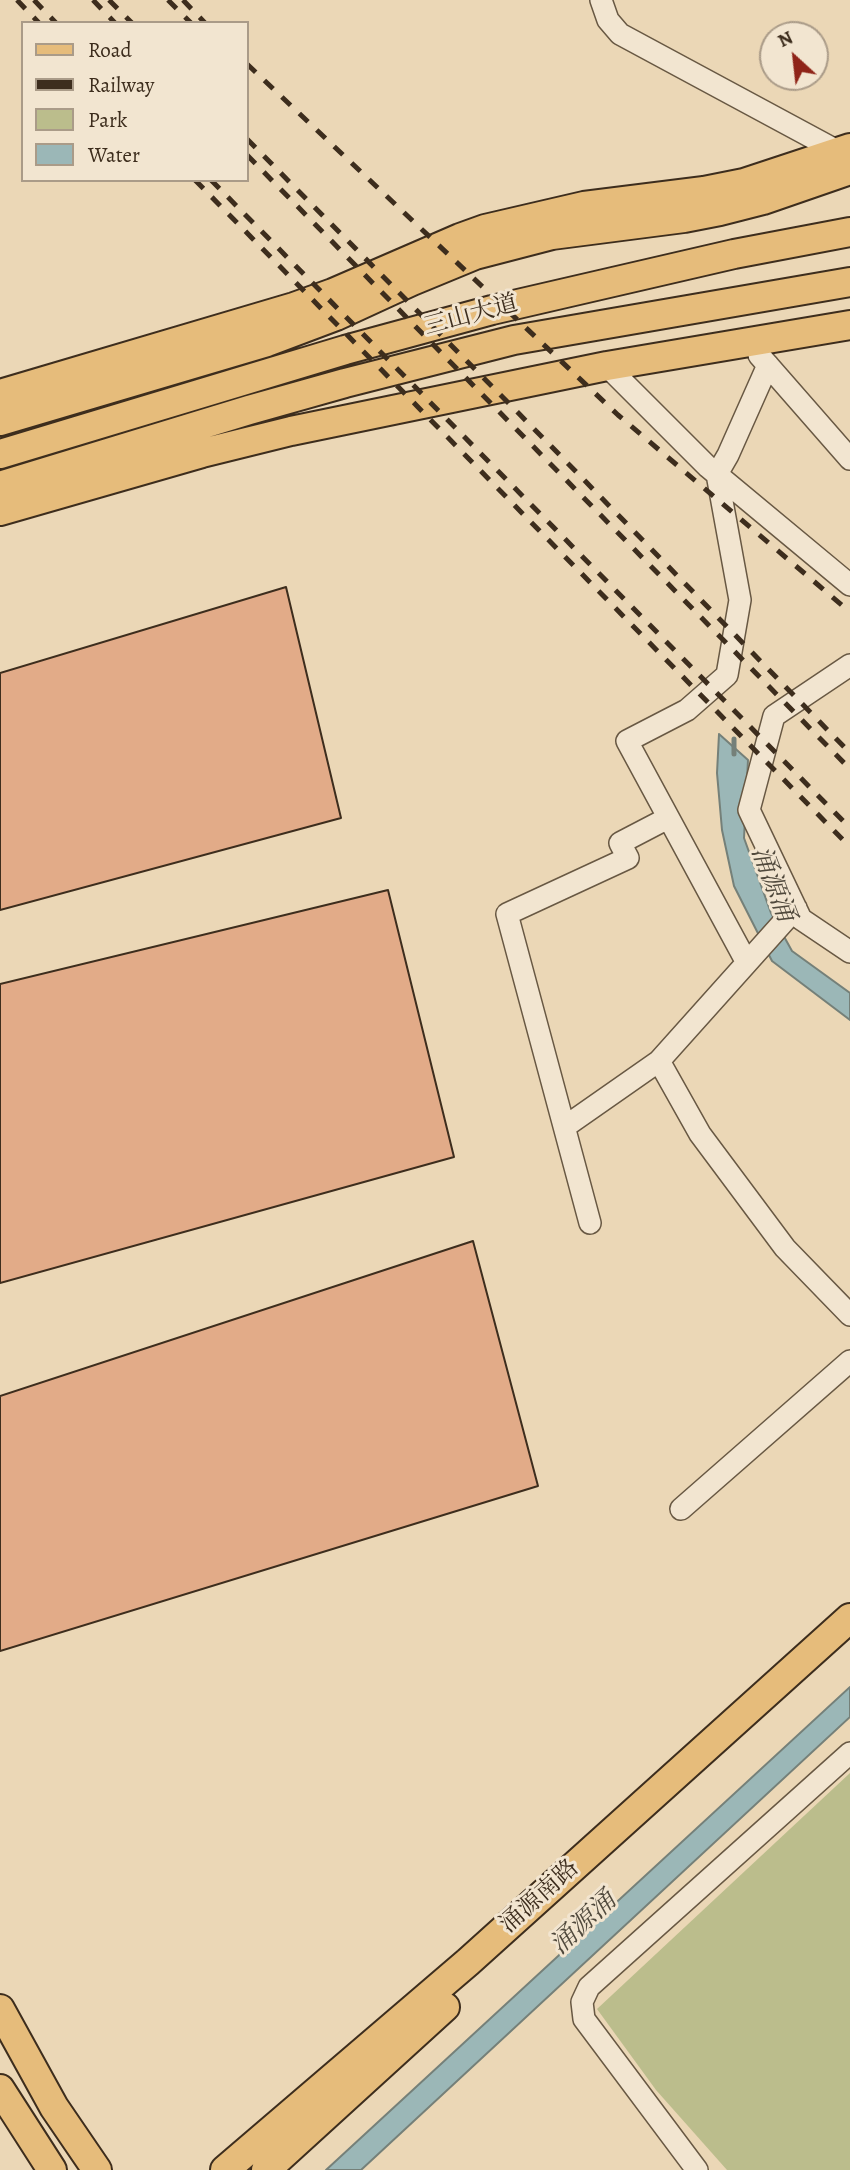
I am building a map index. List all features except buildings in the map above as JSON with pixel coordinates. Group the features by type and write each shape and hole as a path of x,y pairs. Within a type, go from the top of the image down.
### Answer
{"main road":[{"path":"0,394 293,307 485,229 584,206 704,191 847,157"},
{"path":"0,421 278,338 336,316 475,255 574,231 720,211 773,197 847,157"},
{"name":"三山大道","path":"0,454 345,350 492,310 734,254 850,232"},
{"name":"三山大道","path":"0,486 332,386 514,340 850,282"},
{"path":"811,289 850,291"},
{"path":"0,511 202,453 291,431 607,366 850,325"},
{"name":"涌源南路","path":"225,2170 468,1962 850,1619"},
{"name":"涌源南路","path":"266,2170 850,1637"},
{"path":"0,2009 30,2066 97,2170"},
{"path":"0,2089 45,2161 71,2132"}],"street":[{"path":"601,0 608,20 620,34 847,157"},
{"path":"748,343 850,459"},
{"path":"752,954 668,818 627,741 687,710 727,675 740,600 717,474 768,365"},
{"path":"607,366 717,474 850,585"},
{"path":"850,665 774,716 749,810 789,914 801,919 850,952"},
{"path":"590,1223 507,914 628,858 620,842 668,818"},
{"path":"566,1126 659,1061 789,914"},
{"path":"659,1061 700,1134 785,1248 850,1315"},
{"path":"681,1510 850,1361"},
{"path":"697,2170 584,2019 582,2002 589,1987 850,1754"}],"green space":[{"path":"850,1773 850,2170 727,2170 656,2090 597,2009"}],"water":[{"path":"719,734 748,760 744,838 771,913 792,951 850,993 850,1020 772,961 734,886 722,830 717,773"},
{"path":"850,1687 850,1717 361,2170 326,2170"}],"waterway":[{"name":"涌源涌","path":"734,739 734,754"}],"railway":[{"path":"17,0 37,21"},
{"path":"34,0 54,21"},
{"path":"93,0 113,21"},
{"path":"109,0 130,21"},
{"path":"168,0 189,21"},
{"path":"183,0 203,21"},
{"path":"248,65 618,415 850,612"},
{"path":"248,140 850,753"},
{"path":"248,156 850,769"},
{"path":"197,182 850,847"},
{"path":"213,182 850,828"}]}
